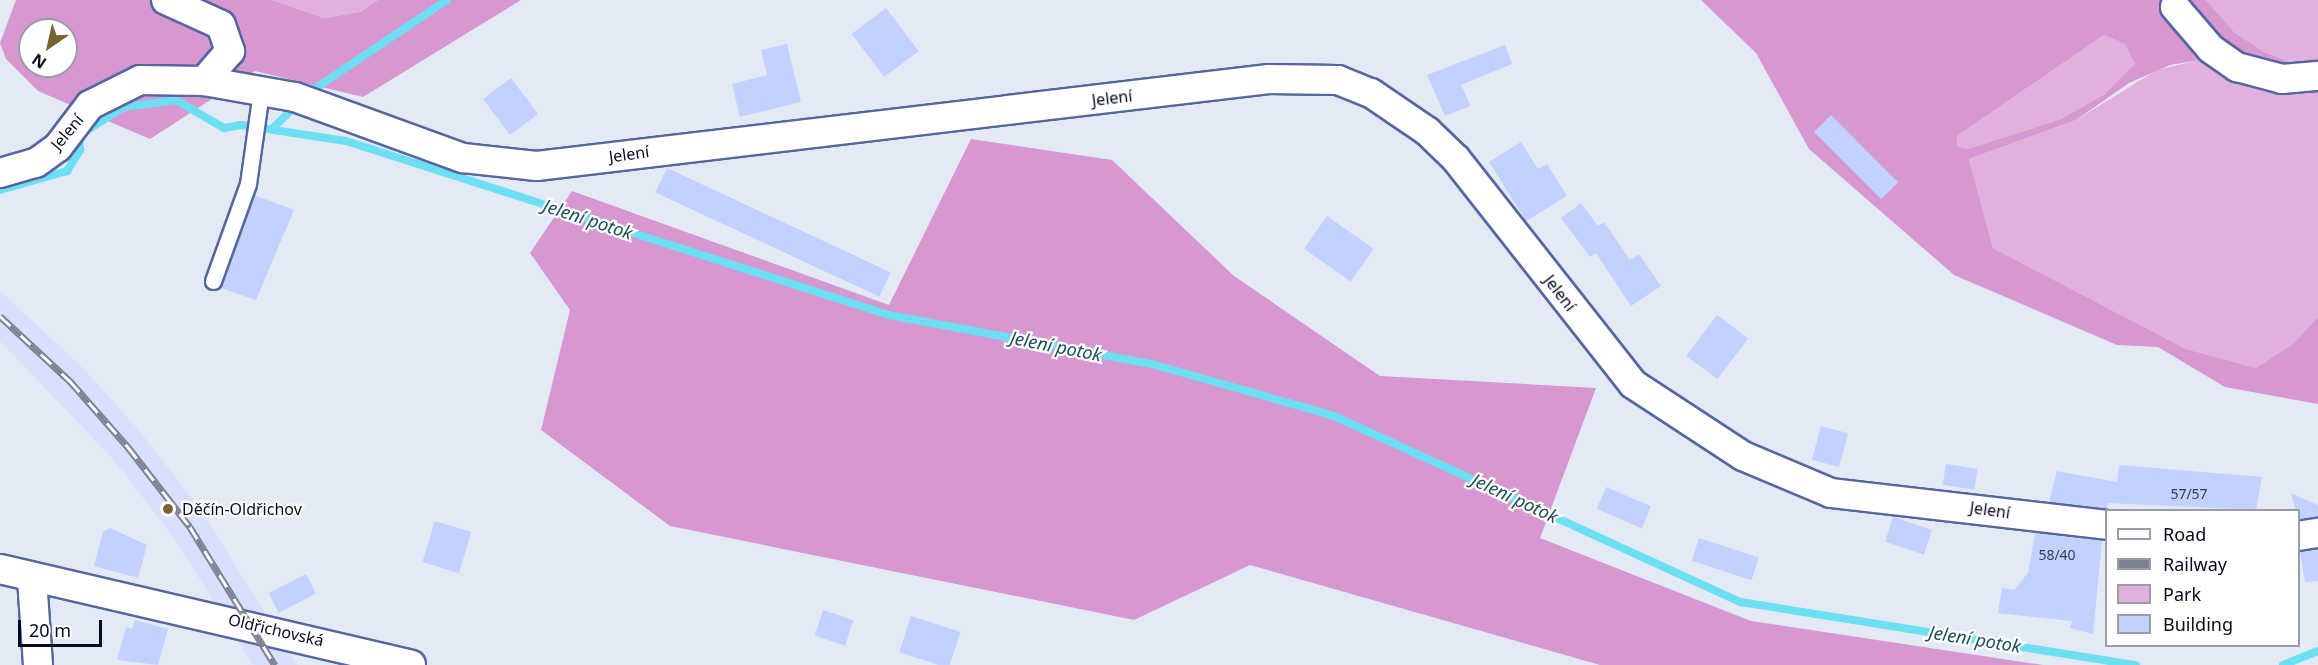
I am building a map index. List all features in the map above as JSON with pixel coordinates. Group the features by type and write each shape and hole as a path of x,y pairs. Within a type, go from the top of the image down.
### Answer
{"street":[{"path":"166,0 221,25 230,51 204,81"},
{"path":"2175,7 2211,49 2237,67 2282,79 2318,76"},
{"name":"Jelení","path":"0,173 36,163 58,147 90,105 140,80 204,81 259,104 295,97 463,158 537,166 1269,79 1338,80 1371,93 1427,131 1456,159 1633,384 1743,456 1831,493 2105,525"},
{"path":"2300,536 2318,533"},
{"name":"Oldřichovská","path":"0,569 32,579 251,624 411,665"},
{"path":"32,579 38,665"}],"lane":[{"path":"213,281 248,184 259,104"}],"shaded area":[{"path":"16,0 272,0 324,18 360,12 378,0 521,0 363,97 255,71 150,139 38,91 25,78 78,78 78,18 18,18 18,71 6,59 0,43"},
{"path":"1701,0 2206,0 2234,32 2264,52 2290,62 2318,58 2318,94 2239,84 2199,60 2170,65 2129,83 2076,120 1969,159 1993,248 2186,349 2256,368 2294,343 2318,317 2318,404 2225,387 2158,347 2117,345 1954,275 1809,149 1756,53","holes":["2104,35 2125,44 2135,64 2105,94 2061,119 1968,149 1957,147 1957,136"]},
{"path":"971,139 1112,160 1234,276 1380,376 1596,388 1540,538 1751,621 2043,665 1600,665 1250,565 1134,620 670,526 541,430 570,310 530,253 572,191 889,305"},
{"path":"0,291 83,368 142,434 205,516 297,665 253,665 174,538 113,459 0,341"}],"green space":[{"path":"272,0 378,0 360,12 324,18"},
{"path":"2206,0 2318,0 2318,58 2290,62 2264,52 2234,32"},
{"path":"2104,35 2125,44 2135,60 2132,74 2105,94 2061,119 1968,149 1957,148 1957,136"},
{"path":"2199,60 2318,94 2318,317 2294,343 2256,368 2186,349 1993,248 1969,159 2076,120 2157,70"}],"building":[{"path":"886,8 918,51 884,77 852,34"},
{"path":"787,44 801,102 740,117 732,84 767,75 761,50"},
{"path":"1505,45 1512,64 1461,85 1471,106 1445,116 1427,75"},
{"path":"511,78 538,114 510,135 483,99"},
{"path":"1831,115 1898,182 1881,199 1814,132"},
{"path":"1521,142 1538,169 1547,164 1567,196 1526,221 1489,162"},
{"path":"667,168 891,272 879,297 656,192"},
{"path":"254,195 294,210 256,300 221,288"},
{"path":"1581,203 1598,226 1604,222 1630,260 1639,254 1661,286 1631,306 1596,253 1590,257 1561,218"},
{"path":"1327,216 1374,249 1351,281 1304,249"},
{"path":"1717,315 1748,338 1717,379 1686,356"},
{"path":"1821,426 1848,433 1839,467 1812,460"},
{"path":"1946,464 1978,469 1974,490 1943,485"},
{"path":"2119,465 2262,477 2256,509 2108,503 2107,509 2049,502 2057,471 2117,482"},
{"path":"1606,487 1651,506 1642,528 1597,509"},
{"path":"2291,493 2318,505 2318,517 2300,519 2300,509 2295,509"},
{"path":"1893,517 1932,530 1924,554 1885,542"},
{"path":"435,521 471,532 459,573 422,562"},
{"path":"110,528 147,545 138,578 94,566 103,532"},
{"path":"2035,533 2102,541 2093,634 2070,628 2072,621 1998,613 2002,588 2014,590 2028,573"},
{"path":"1699,538 1759,557 1752,580 1692,561"},
{"path":"2318,550 2318,581 2305,582 2300,552"},
{"path":"306,574 316,594 279,613 269,593"},
{"path":"823,610 853,620 845,646 815,636"},
{"path":"911,616 960,632 950,665 939,665 899,652"},
{"path":"135,620 168,629 158,665 117,660 126,627 132,629"}],"waterway":[{"path":"272,129 310,92 447,0"},
{"name":"Jelení potok","path":"0,190 67,171 80,150 79,135 124,107 176,100 224,128 241,125 346,141 889,315 1152,364 1334,416 1741,602 2136,665"},
{"name":"Jelení potok","path":"2283,665 2318,651"}],"railway":[{"path":"0,316 70,381 128,447 190,527 275,665"}],"place":[{"name":"Děčín-Oldřichov","path":"168,509"}]}
